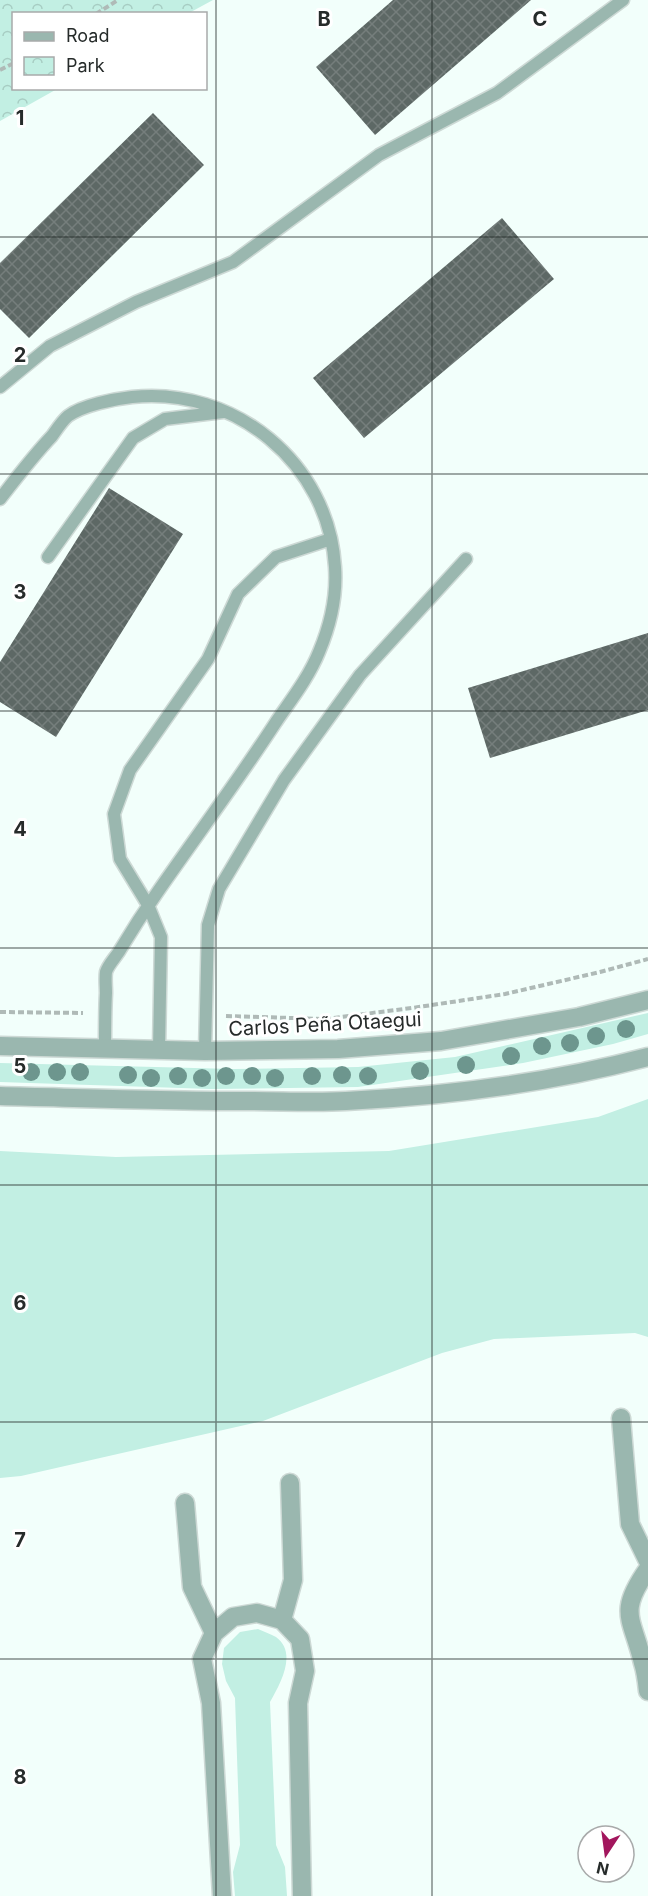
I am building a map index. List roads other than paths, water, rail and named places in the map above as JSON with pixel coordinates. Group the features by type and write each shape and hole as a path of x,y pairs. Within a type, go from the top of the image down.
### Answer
{"street":[{"name":"Carlos Peña Otaegui","path":"0,1046 206,1051 338,1049 441,1041 579,1017 648,1000"},
{"path":"0,1096 164,1101 345,1101 537,1082 602,1070 648,1057"},
{"path":"621,1418 630,1524 648,1561"},
{"path":"282,1620 293,1580 290,1483"},
{"path":"185,1503 192,1587 214,1633"},
{"path":"648,1569 635,1588 628,1610 633,1636 644,1663 648,1691"},
{"path":"222,1896 211,1702 202,1659 214,1633 233,1617 257,1613 282,1620 300,1639 305,1671 298,1703 302,1896"}],"lane":[{"path":"0,387 50,346 136,302 232,262 379,155 497,93 623,0"},
{"path":"0,499 26,464 69,416 94,405 121,398 148,395 175,397 202,402 228,412 252,425 275,442 295,463 311,486 323,512 331,539 336,568 334,598 329,627 318,655 256,754 148,905 106,972 105,1049"},
{"path":"48,557 133,438 165,419 228,412"},
{"path":"159,1050 161,937 148,905 120,859 114,814 130,770 208,659 238,594 276,557 331,539"},
{"path":"206,1051 208,925 219,890 284,780 360,675 466,559"}]}
